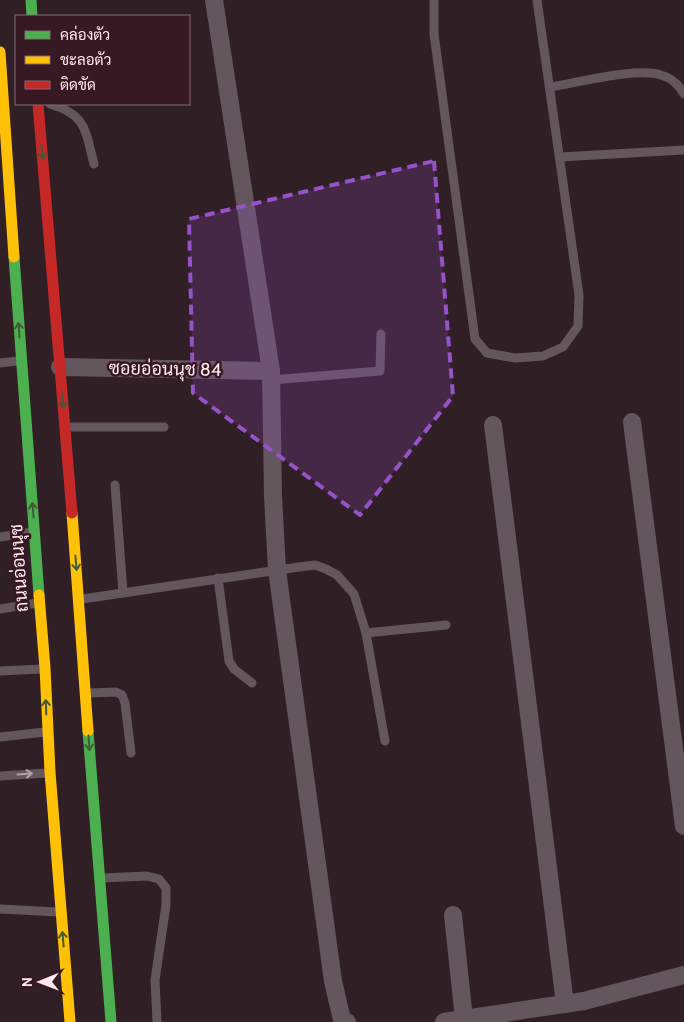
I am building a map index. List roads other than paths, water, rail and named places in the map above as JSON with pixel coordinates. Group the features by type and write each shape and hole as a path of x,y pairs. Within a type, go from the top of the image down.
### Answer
{"main road":[{"path":"31,0 32,15"},
{"name":"ถนนอ่อนนุช","path":"0,52 5,206 21,360 45,668 50,772 59,828 61,912 70,1022"},
{"path":"38,105 86,692 91,825 99,878 111,1022"}],"street":[{"path":"214,0 271,375 273,496 277,570 333,981 342,1020 347,1022"},
{"name":"ซอยอ่อนนุช 84","path":"60,367 271,375"},
{"path":"632,422 684,826"},
{"path":"493,425 565,1004"},
{"path":"453,916 464,1019"},
{"path":"444,1022 584,1001 684,975"}],"lane":[{"path":"434,0 434,34 475,339 487,353 515,358 543,356 563,347 578,326 579,295 537,0"},
{"path":"550,87 615,75 646,73 662,75 678,84 684,94"},
{"path":"53,105 66,109 75,115 84,126 94,164"},
{"path":"560,157 684,150"},
{"path":"271,375 380,371 381,334"},
{"path":"0,363 21,360"},
{"path":"65,427 164,426"},
{"path":"115,485 122,593"},
{"path":"0,537 34,532"},
{"path":"79,600 316,565 337,576 354,594 366,633 385,740"},
{"path":"218,578 229,661 234,669 252,683"},
{"path":"0,609 40,602"},
{"path":"366,633 446,625"},
{"path":"0,671 45,668"},
{"path":"86,692 116,692 122,695 125,703 130,753"},
{"path":"0,737 47,732"},
{"path":"0,776 50,772"},
{"path":"99,878 147,876 159,879 166,888 166,905 155,980 157,1022"},
{"path":"0,909 61,912"}]}
